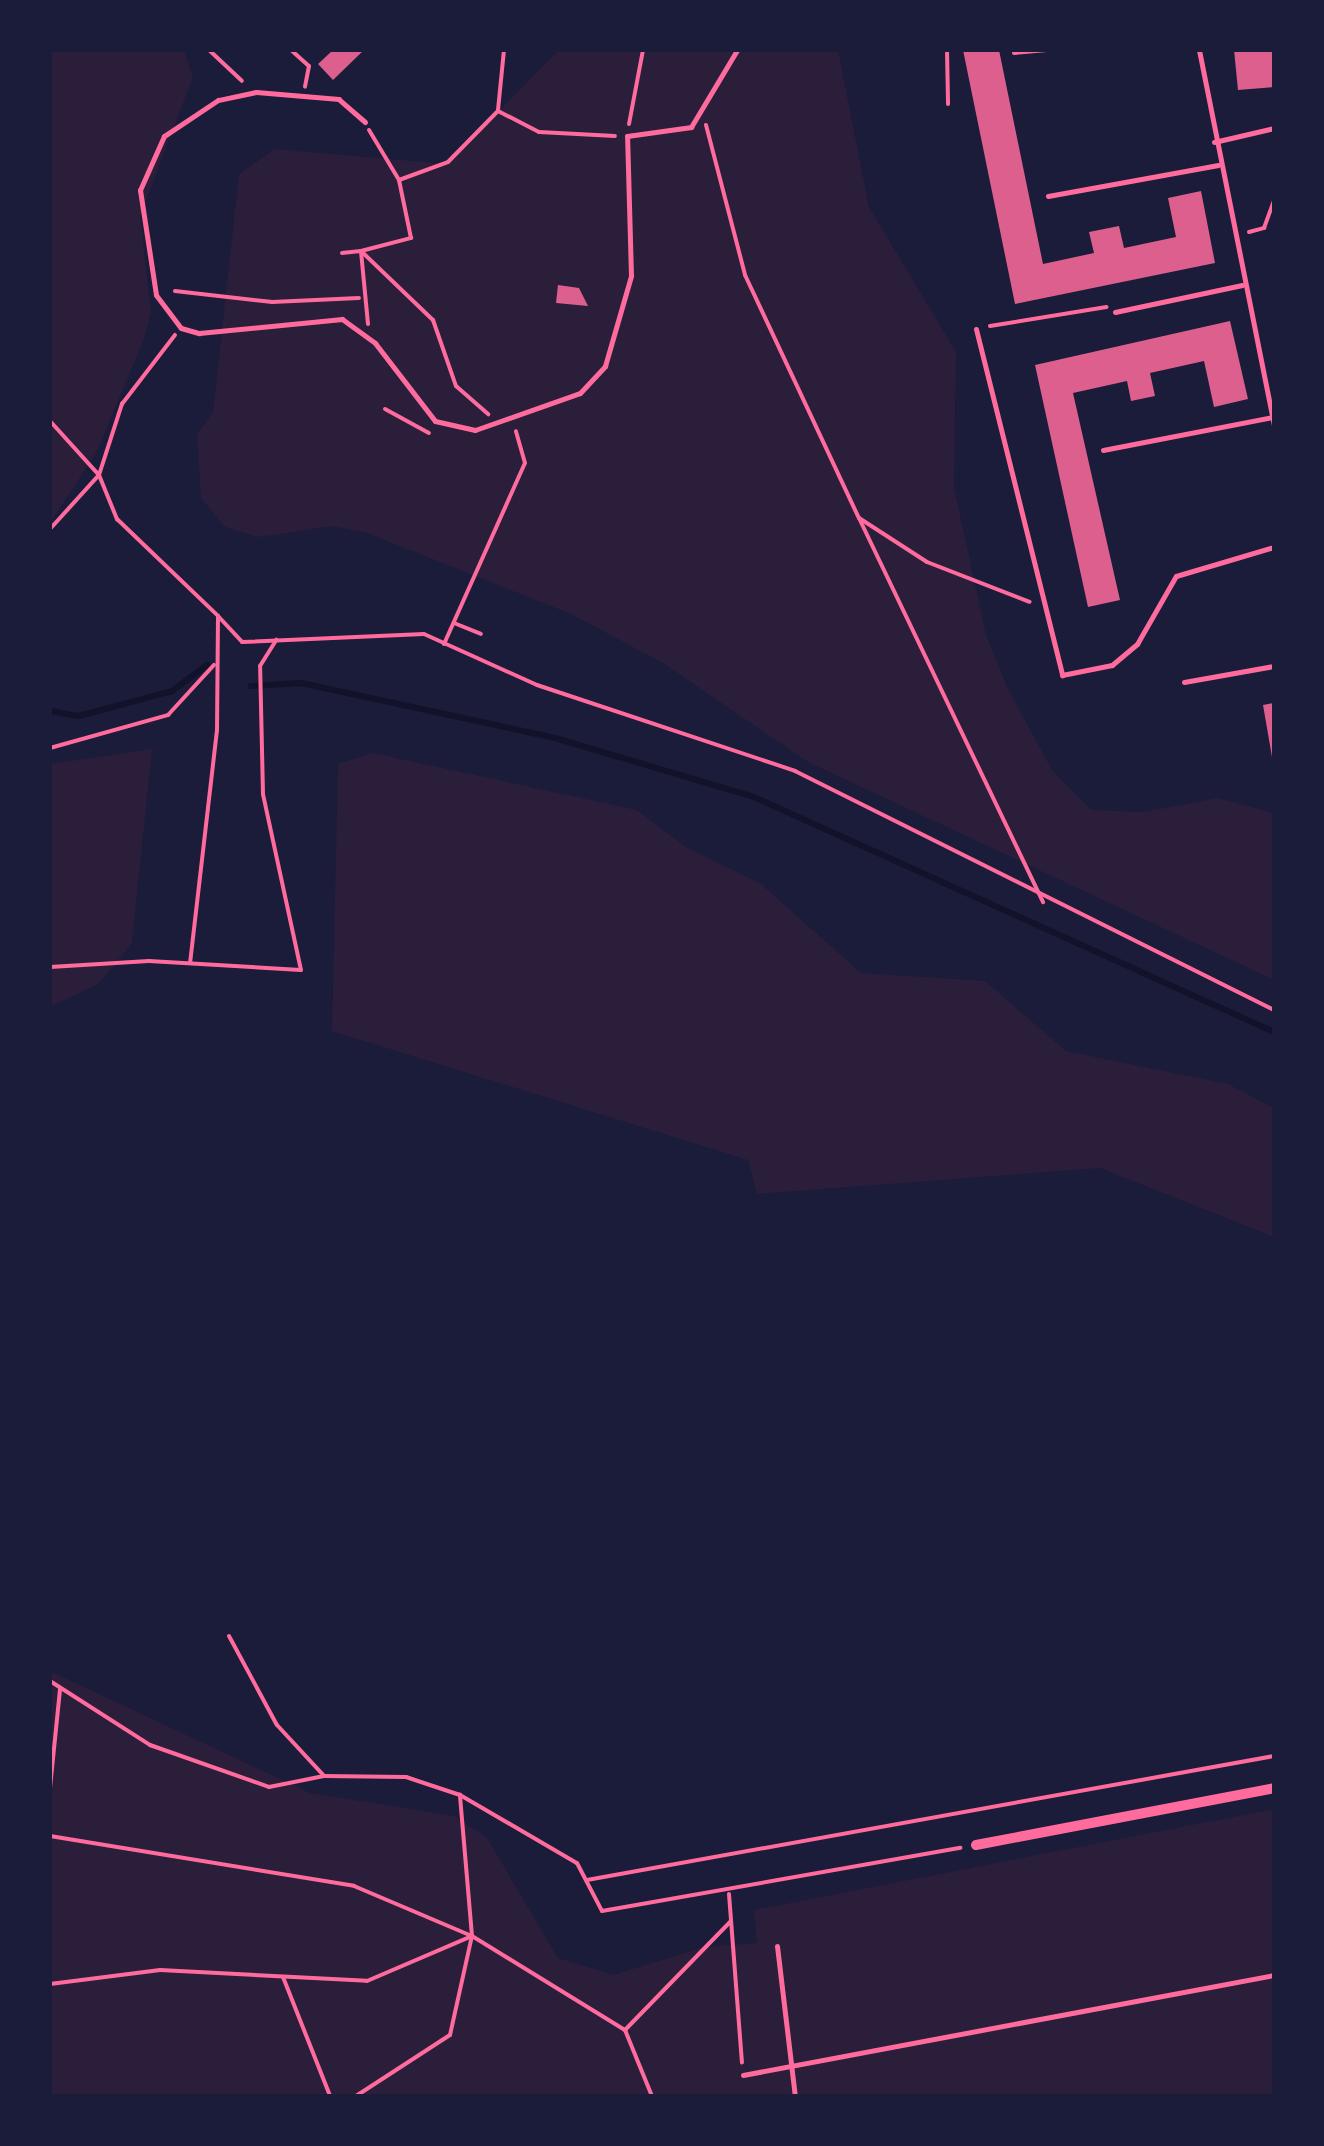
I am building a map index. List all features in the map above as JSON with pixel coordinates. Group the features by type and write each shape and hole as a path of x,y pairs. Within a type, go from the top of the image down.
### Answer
{"street":[{"path":"976,1845 1274,1788"}],"lane":[{"path":"365,122 340,99 256,92 218,100 164,136 140,190 156,295 181,328 223,334 342,319 375,343 435,422 475,430 580,393 605,366 631,276 627,136 691,127 737,50"},
{"path":"1104,450 1273,422 1230,237 1198,50"},
{"path":"1214,142 1274,128"},
{"path":"1048,196 1218,165"},
{"path":"1115,312 1242,286"},
{"path":"976,329 1062,675 1112,664 1138,644 1176,576 1274,547"},
{"path":"1184,682 1274,666"},
{"path":"777,1946 795,2096"},
{"path":"743,2075 792,2070 1274,1974"}],"path":[{"path":"210,50 256,92"},
{"path":"292,50 310,66 304,94"},
{"path":"399,180 448,162 498,111 504,50"},
{"path":"498,111 539,132 627,136 644,50"},
{"path":"946,50 948,104"},
{"path":"1014,54 1050,50"},
{"path":"342,253 411,238 399,180 365,122"},
{"path":"691,127 710,124 722,208 745,275 1042,902"},
{"path":"1230,237 1264,228 1274,200"},
{"path":"361,251 433,320 466,400 500,422"},
{"path":"175,290 272,302 359,298 361,251"},
{"path":"976,329 1099,302 1115,312"},
{"path":"50,529 99,475 137,377 181,328"},
{"path":"50,421 99,475 117,519 242,642 386,630 444,644 795,771 1042,902 1274,1010"},
{"path":"444,644 525,463 516,431"},
{"path":"859,518 927,562 1045,608"},
{"path":"190,962 217,730 214,665 218,616"},
{"path":"454,623 482,634"},
{"path":"50,968 190,962 302,970 264,794 260,666 276,640"},
{"path":"50,748 168,714 214,665"},
{"path":"228,1636 276,1725 324,1776"},
{"path":"50,1682 150,1746 269,1786 324,1776 406,1777 460,1795 577,1863 602,1911 729,1894 976,1845"},
{"path":"50,1788 60,1687"},
{"path":"587,1880 1274,1756"},
{"path":"356,2096 450,2034 472,1936 460,1795"},
{"path":"50,1836 354,1886 472,1936 626,2030 652,2096"},
{"path":"729,1894 743,2075"},
{"path":"626,2030 731,1920"},
{"path":"50,1984 160,1970 367,1981 472,1936"},
{"path":"283,1976 330,2096"}],"shaded area":[{"path":"50,50 184,50 193,77 140,216 151,313 143,342 96,453 50,523"},
{"path":"559,50 838,50 869,207 956,352 954,487 986,635 1008,689 1052,770 1091,810 1144,812 1217,798 1274,813 1274,980 808,762 663,663 571,614 367,533 332,526 258,537 225,527 201,498 197,434 213,412 239,174 275,149 446,164"},
{"path":"152,749 132,943 98,984 50,1007 50,764"},
{"path":"373,753 637,810 686,847 761,884 861,973 985,981 1066,1051 1228,1084 1274,1108 1274,1237 1100,1168 757,1194 748,1160 332,1031 338,764"},
{"path":"50,1671 310,1793 454,1816 487,1838 558,1958 613,1975 704,1947 757,1943 754,1910 1274,1809 1274,2096 50,2096"}],"building":[{"path":"333,50 364,50 333,80 318,64"},
{"path":"963,50 999,50 1043,264 1094,253 1089,232 1119,226 1124,248 1176,237 1168,198 1201,191 1215,263 1015,304"},
{"path":"1234,50 1274,50 1274,87 1238,90"},
{"path":"558,285 579,288 588,306 556,303"},
{"path":"1230,321 1248,399 1214,407 1204,361 1150,373 1155,396 1131,401 1127,381 1073,393 1120,600 1088,607 1035,365"},
{"path":"1274,703 1274,757 1272,757 1263,705"}],"waterway":[{"path":"50,711 79,716 172,691 207,665"},
{"path":"251,686 301,683 555,738 754,797 1274,1032"}]}
